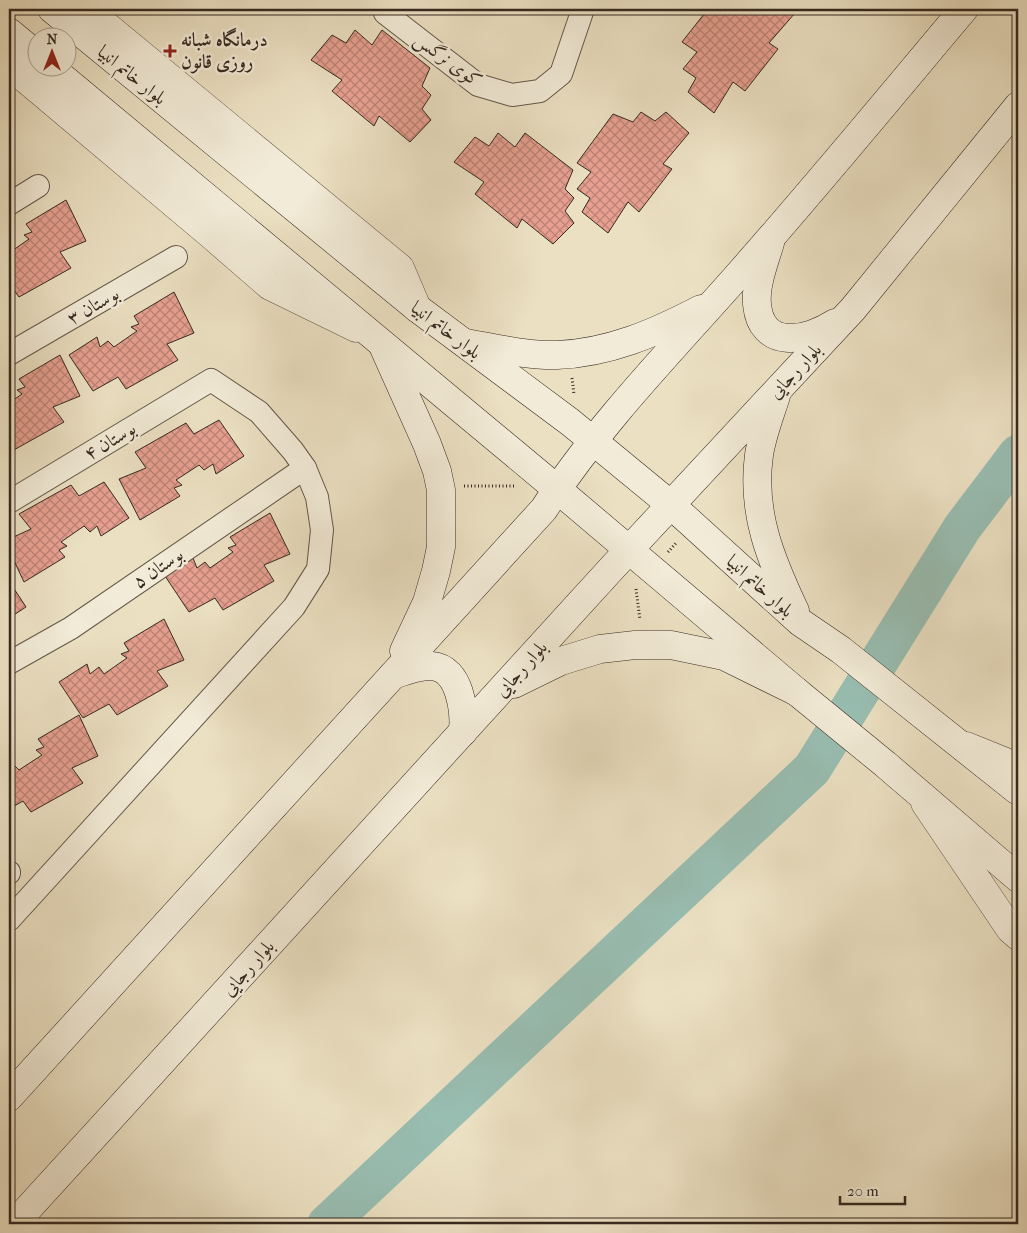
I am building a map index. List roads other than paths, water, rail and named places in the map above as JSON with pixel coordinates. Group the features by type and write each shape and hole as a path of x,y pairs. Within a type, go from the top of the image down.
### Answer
{"main road":[{"name":"بلوار خاتم انبیا","path":"52,9 417,308 570,422 671,505 800,622 841,650 958,742"},
{"path":"86,9 400,268 417,308"},
{"path":"9,1097 544,509 592,442 772,236 964,9"},
{"path":"9,32 28,48"},
{"path":"9,64 270,286 378,339 427,444 437,471 442,519 441,547 427,602 393,675"},
{"path":"63,78 378,339 885,764 1018,878"},
{"name":"بلوار رجایی","path":"14,1224 629,550 853,310 1018,106"},
{"path":"772,236 762,268 756,302 760,318 767,330 779,336 796,339 812,335 833,325 853,310"},
{"path":"461,342 523,353 579,354 608,348 644,336 714,303"},
{"path":"778,389 759,453 757,498 761,522 769,549 781,582 800,622"},
{"path":"500,691 561,661 600,649 644,645 671,645 724,656 797,692"},
{"path":"393,675 417,667 433,666 444,671 451,678 462,700 464,715 463,732"},
{"path":"958,742 1018,767"},
{"path":"958,742 1018,791"},
{"path":"917,791 1010,929 1018,936"}],"street":[{"name":"کوی نرگس","path":"385,13 478,85 512,95 540,91 561,74 583,9"},
{"path":"9,204 38,186"},
{"name":"بوستان ۳","path":"9,354 176,257"},
{"name":"بوستان ۴","path":"9,502 211,380 259,412 293,451 305,468"},
{"path":"9,920 294,608 318,569 322,530 317,497 305,468"},
{"name":"بوستان ۵","path":"9,664 71,628 305,468"}],"waterway":[{"path":"327,1224 812,769 962,528 1018,454"}],"place":[{"name":"درمانگاه شبانه روزی قانون","path":"170,51"}]}
